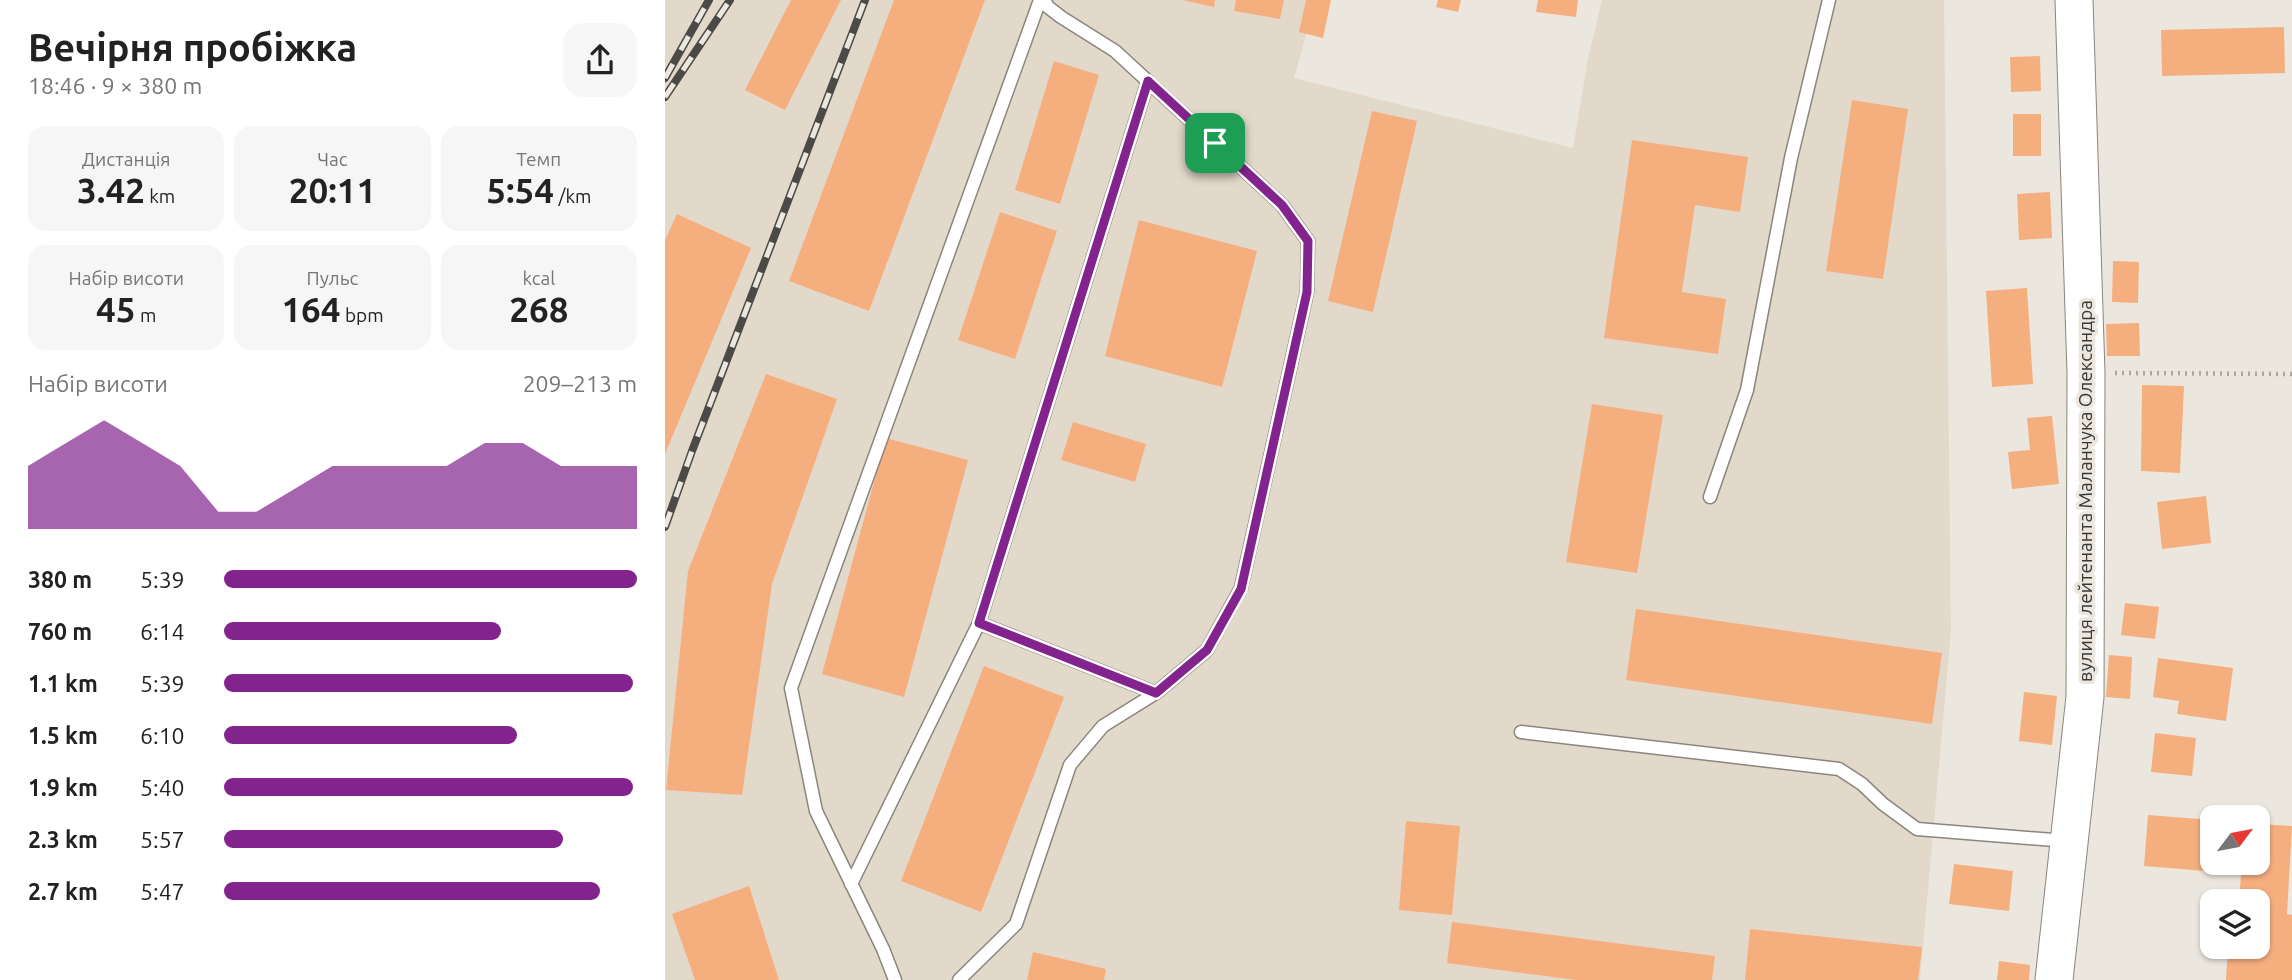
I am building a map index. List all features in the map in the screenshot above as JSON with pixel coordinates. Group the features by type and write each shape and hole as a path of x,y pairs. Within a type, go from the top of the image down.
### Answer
{"street":[{"name":"вулиця лейтенанта Маланчука Олександра","path":"2054,980 2085,697 2086,373 2074,0"}],"lane":[{"path":"959,980 1016,924 1070,765 1103,726 1156,693 1207,650 1241,589 1307,292 1308,241 1282,205 1115,51 1048,8 1042,0"},
{"path":"895,980 816,811 791,688 1042,0"},
{"path":"1710,496 1747,390 1789,171 1829,0"},
{"path":"851,884 979,623 1148,81"},
{"path":"979,623 1156,693"},
{"path":"1521,732 1839,769 1862,784 1882,804 1917,830 2069,842"}],"path":[{"path":"2086,373 2292,374"}],"shaded area":[{"path":"665,0 1316,0 1294,78 1573,148 1588,58 1602,0 1944,0 1951,631 1920,980 665,980"}],"building":[{"path":"791,0 841,0 785,110 745,90"},
{"path":"894,0 985,0 869,311 789,281"},
{"path":"1182,0 1215,0 1214,7"},
{"path":"1236,0 1284,0 1280,19 1234,11"},
{"path":"1306,0 1331,0 1323,38 1299,32"},
{"path":"1438,0 1461,0 1458,12 1436,7"},
{"path":"1538,0 1578,0 1576,17 1536,12"},
{"path":"2284,27 2285,73 2162,76 2161,30"},
{"path":"2040,56 2041,91 2011,92 2010,57"},
{"path":"1054,61 1099,75 1060,204 1015,190"},
{"path":"1852,100 1908,109 1883,279 1826,271"},
{"path":"1372,111 1417,121 1373,312 1328,301"},
{"path":"2013,114 2041,114 2041,156 2013,156"},
{"path":"1632,140 1748,157 1740,212 1695,205 1682,292 1726,299 1718,354 1604,338"},
{"path":"2050,192 2052,238 2019,240 2017,194"},
{"path":"1000,212 1057,231 1015,359 958,340"},
{"path":"677,214 751,248 665,454 665,240"},
{"path":"1139,220 1257,251 1222,387 1105,356"},
{"path":"2113,261 2139,262 2138,303 2112,302"},
{"path":"2027,288 2033,384 1992,387 1986,291"},
{"path":"2139,323 2140,356 2107,356 2106,324"},
{"path":"766,374 837,399 772,584 742,795 666,790 688,571"},
{"path":"2142,385 2184,386 2180,473 2141,471"},
{"path":"1592,404 1663,415 1637,573 1566,562"},
{"path":"2052,416 2059,484 2012,489 2008,452 2030,450 2027,418"},
{"path":"1073,422 1146,444 1135,482 1061,460"},
{"path":"886,438 968,460 904,697 822,674"},
{"path":"2206,496 2211,543 2162,549 2157,502"},
{"path":"2125,603 2159,607 2155,639 2121,635"},
{"path":"1636,609 1942,653 1932,724 1626,680"},
{"path":"2109,655 2132,657 2130,699 2106,697"},
{"path":"2158,658 2233,668 2226,721 2177,714 2179,701 2153,697"},
{"path":"984,666 1064,697 981,912 901,881"},
{"path":"2024,692 2057,696 2052,745 2019,741"},
{"path":"2155,733 2196,738 2192,776 2151,772"},
{"path":"2148,815 2200,819 2200,871 2144,866"},
{"path":"1406,821 1460,826 1452,915 1399,910"},
{"path":"2270,825 2292,826 2287,914 2292,915 2292,980 2226,980 2227,959 2270,959 2270,889 2240,889 2241,875 2270,875"},
{"path":"1954,864 2013,871 2009,911 1949,904"},
{"path":"749,886 779,980 695,980 672,914"},
{"path":"1452,922 1715,956 1712,980 1576,980 1447,963"},
{"path":"1750,929 1922,947 1918,980 1745,980"},
{"path":"1033,952 1106,969 1104,980 1027,980"},
{"path":"1999,961 2030,965 2029,980 1997,980"}],"railway":[{"path":"665,78 709,0"},
{"path":"665,97 730,0"},
{"path":"665,527 865,0"}],"route":[{"path":"1148,81 1215,143 1282,205 1308,241 1307,292 1241,589 1207,650 1156,693 979,623 1148,81"}]}
